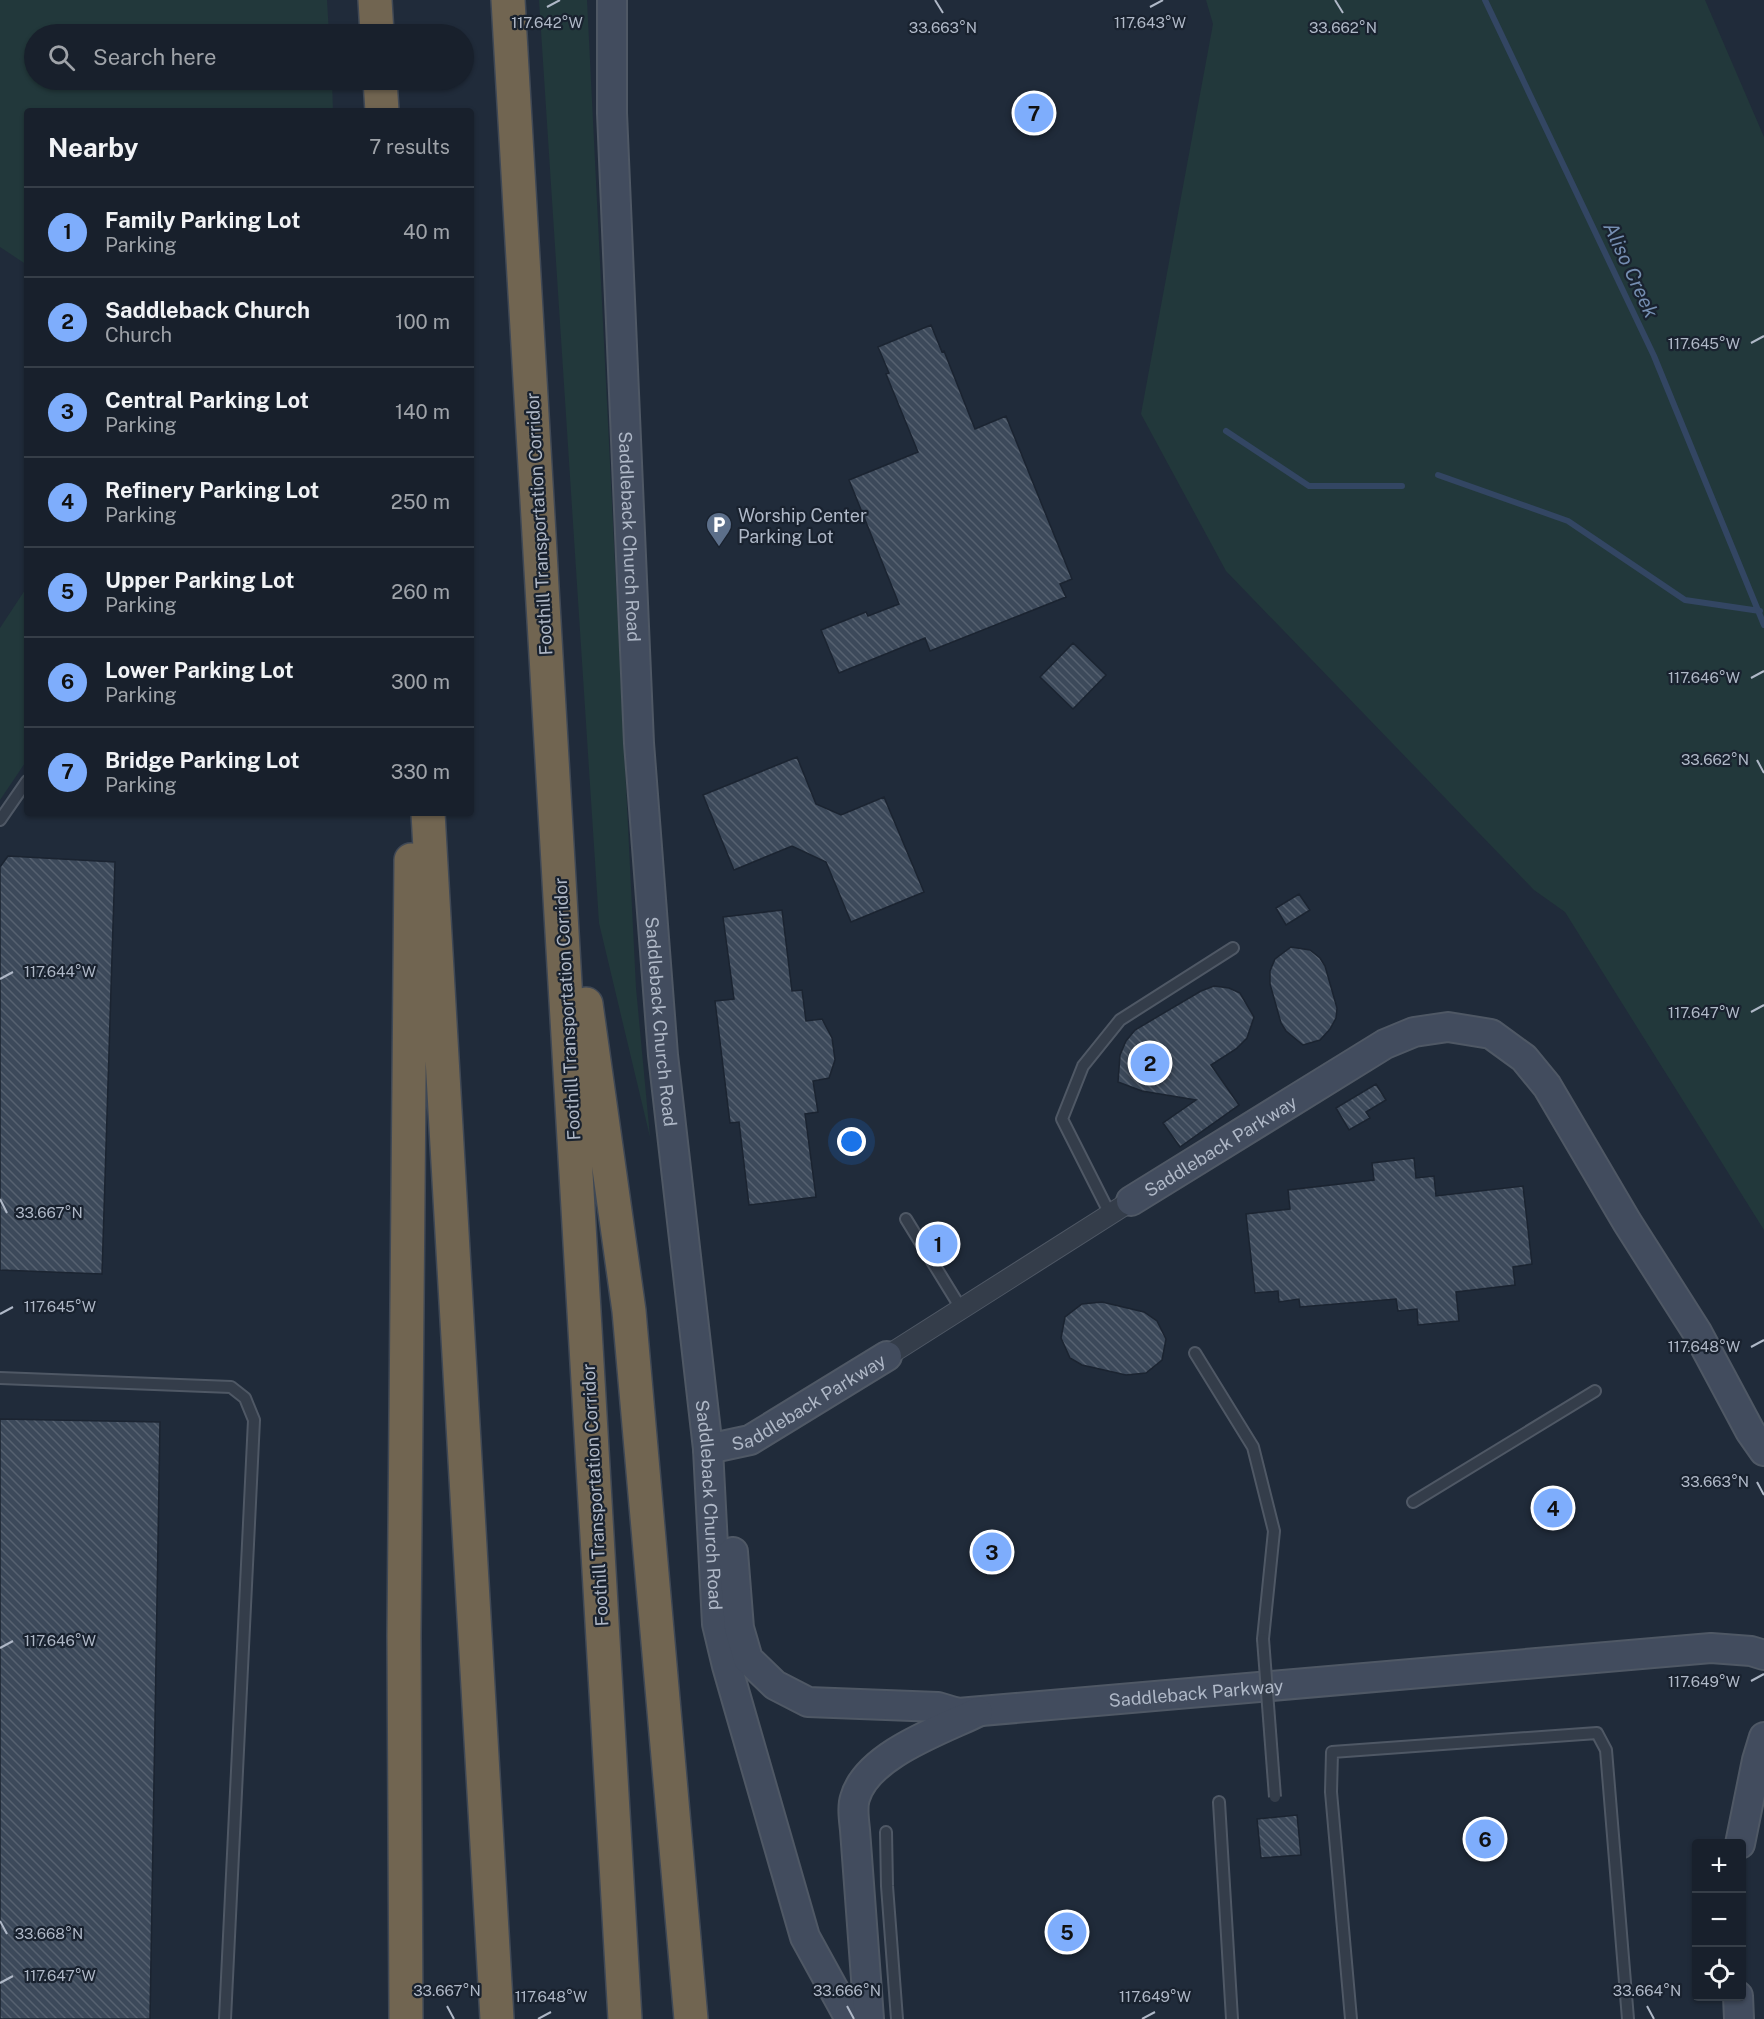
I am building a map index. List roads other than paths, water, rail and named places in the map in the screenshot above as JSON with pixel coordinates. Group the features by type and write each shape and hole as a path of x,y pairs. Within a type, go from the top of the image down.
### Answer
{"highway":[{"path":"375,0 376,24"},
{"name":"Foothill Transportation Corridor","path":"508,0 624,2019"},
{"path":"381,90 382,108"},
{"path":"554,776 629,1311 691,2019"},
{"path":"406,2019 404,1624 411,816"},
{"path":"428,816 497,2019"}],"main road":[{"name":"Saddleback Church Road","path":"612,0 612,113 639,743 663,1055 708,1449 717,1624 805,1937 850,2019"},
{"name":"Saddleback Parkway","path":"1121,1208 1385,1044 1414,1032 1448,1027 1491,1034 1524,1058 1546,1086 1696,1332 1750,1431 1764,1451"},
{"name":"Saddleback Parkway","path":"887,1356 750,1440 708,1449 729,1494 739,1628 748,1659 775,1684 808,1702 938,1707 958,1713 1711,1648 1751,1651 1764,1655"},
{"path":"869,2019 854,1799 863,1779 894,1753 983,1710"},
{"path":"1741,1839 1764,1737"},
{"path":"1738,2001 1739,2019"}],"street":[{"name":"Saddleback Parkway","path":"887,1356 1121,1208"}],"lane":[{"path":"0,820 24,785"},
{"path":"1121,1208 1062,1119 1083,1066 1120,1020 1233,948"},
{"path":"906,1219 962,1310"},
{"path":"1195,1353 1253,1447 1275,1531 1263,1639 1275,1797"},
{"path":"0,1378 231,1387 245,1398 254,1420 225,2019"},
{"path":"1413,1502 1594,1391"},
{"path":"1351,2019 1331,1792 1332,1752 1597,1733 1606,1750 1628,2019"},
{"path":"1219,1802 1232,2019"},
{"path":"886,1832 887,1886 897,2019"}],"waterway":[{"name":"Aliso Creek","path":"1485,0 1654,356 1764,625"},
{"path":"1226,431 1309,486 1402,486"},
{"path":"1438,475 1568,521 1685,600 1760,611"}],"place":[{"name":"Bridge Parking Lot","path":"1034,113"},
{"name":"Worship Center Parking Lot","path":"719,548"},
{"name":"Saddleback Church","path":"1150,1063"},
{"name":"Family Parking Lot","path":"938,1244"},
{"name":"Refinery Parking Lot","path":"1553,1508"},
{"name":"Central Parking Lot","path":"992,1552"},
{"name":"Lower Parking Lot","path":"1485,1839"},
{"name":"Upper Parking Lot","path":"1067,1932"}]}
